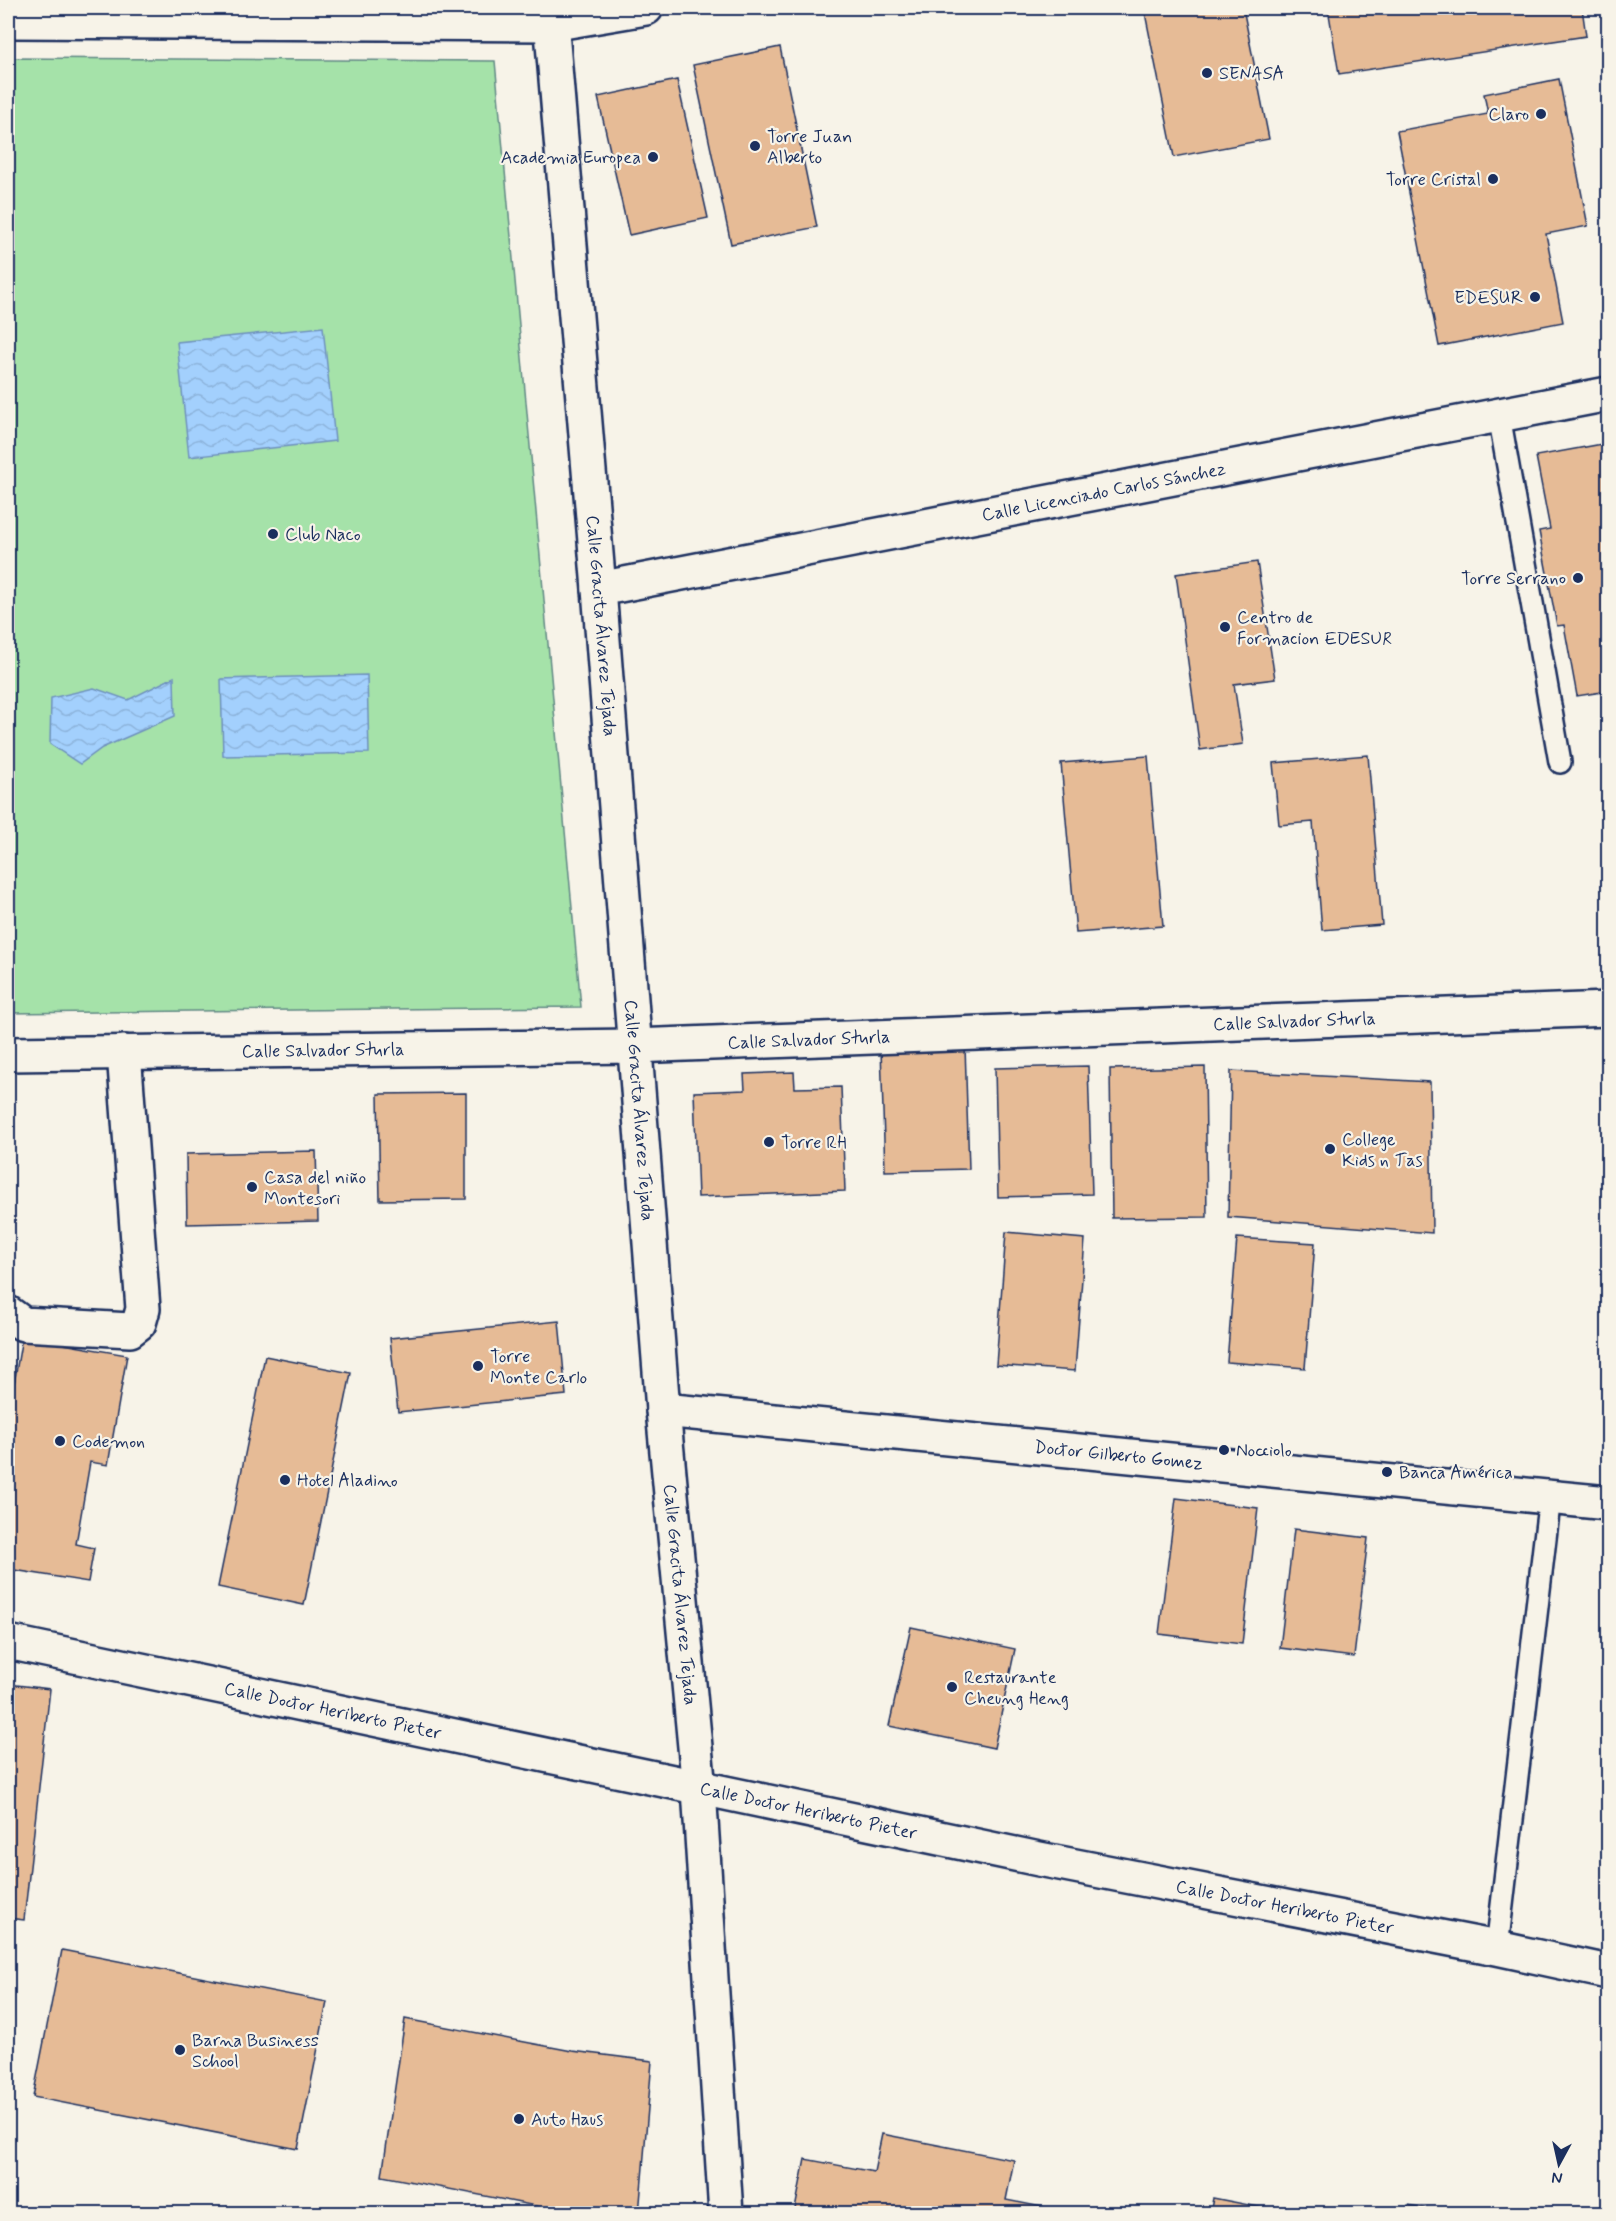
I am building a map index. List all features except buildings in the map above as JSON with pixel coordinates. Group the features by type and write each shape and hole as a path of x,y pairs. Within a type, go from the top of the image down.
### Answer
{"street":[{"path":"8,21 551,16 646,8"},
{"name":"Calle Gracita Álvarez Tejada","path":"551,16 599,590 663,1410 699,1789 726,2214"},
{"name":"Calle Licenciado Carlos Sánchez","path":"599,590 1608,394"},
{"name":"Calle Salvador Sturla","path":"8,1054 634,1046 1608,1009"},
{"path":"8,1313 23,1324 130,1330 139,1323 143,1309 124,1052"},
{"name":"Doctor Gilberto Gomez","path":"663,1410 1608,1503"},
{"name":"Calle Doctor Heriberto Pieter","path":"8,1642 699,1789 1608,1972"}],"lane":[{"path":"1499,415 1560,762"},
{"path":"1497,1948 1550,1496"}],"green space":[{"name":"Club Naco","path":"8,58 495,61 581,1007 8,1013"}],"water":[{"path":"323,327 335,441 189,457 177,342"},
{"path":"367,675 369,753 223,756 221,679"},
{"path":"174,677 175,716 102,748 80,764 50,744 51,698 94,688 128,700"}],"place":[{"name":"SENASA","path":"1207,73"},
{"name":"Claro","path":"1541,114"},
{"name":"Torre Juan Alberto","path":"755,146"},
{"name":"Academia Europea","path":"653,157"},
{"name":"Torre Cristal","path":"1493,179"},
{"name":"EDESUR","path":"1535,297"},
{"name":"Club Naco","path":"273,534"},
{"name":"Torre Serrano","path":"1578,578"},
{"name":"Centro de Formacion EDESUR","path":"1225,627"},
{"name":"Torre RH","path":"769,1142"},
{"name":"College Kids n Tas","path":"1330,1149"},
{"name":"Casa del niño Montesori","path":"252,1187"},
{"name":"Torre Monte Carlo","path":"478,1366"},
{"name":"Codemon","path":"60,1441"},
{"name":"Nocciolo","path":"1224,1450"},
{"name":"Banca América","path":"1387,1472"},
{"name":"Hotel Aladino","path":"285,1480"},
{"name":"Restaurante Cheung Heng","path":"952,1687"},
{"name":"Barna Business School","path":"180,2050"},
{"name":"Auto Haus","path":"519,2119"}]}
